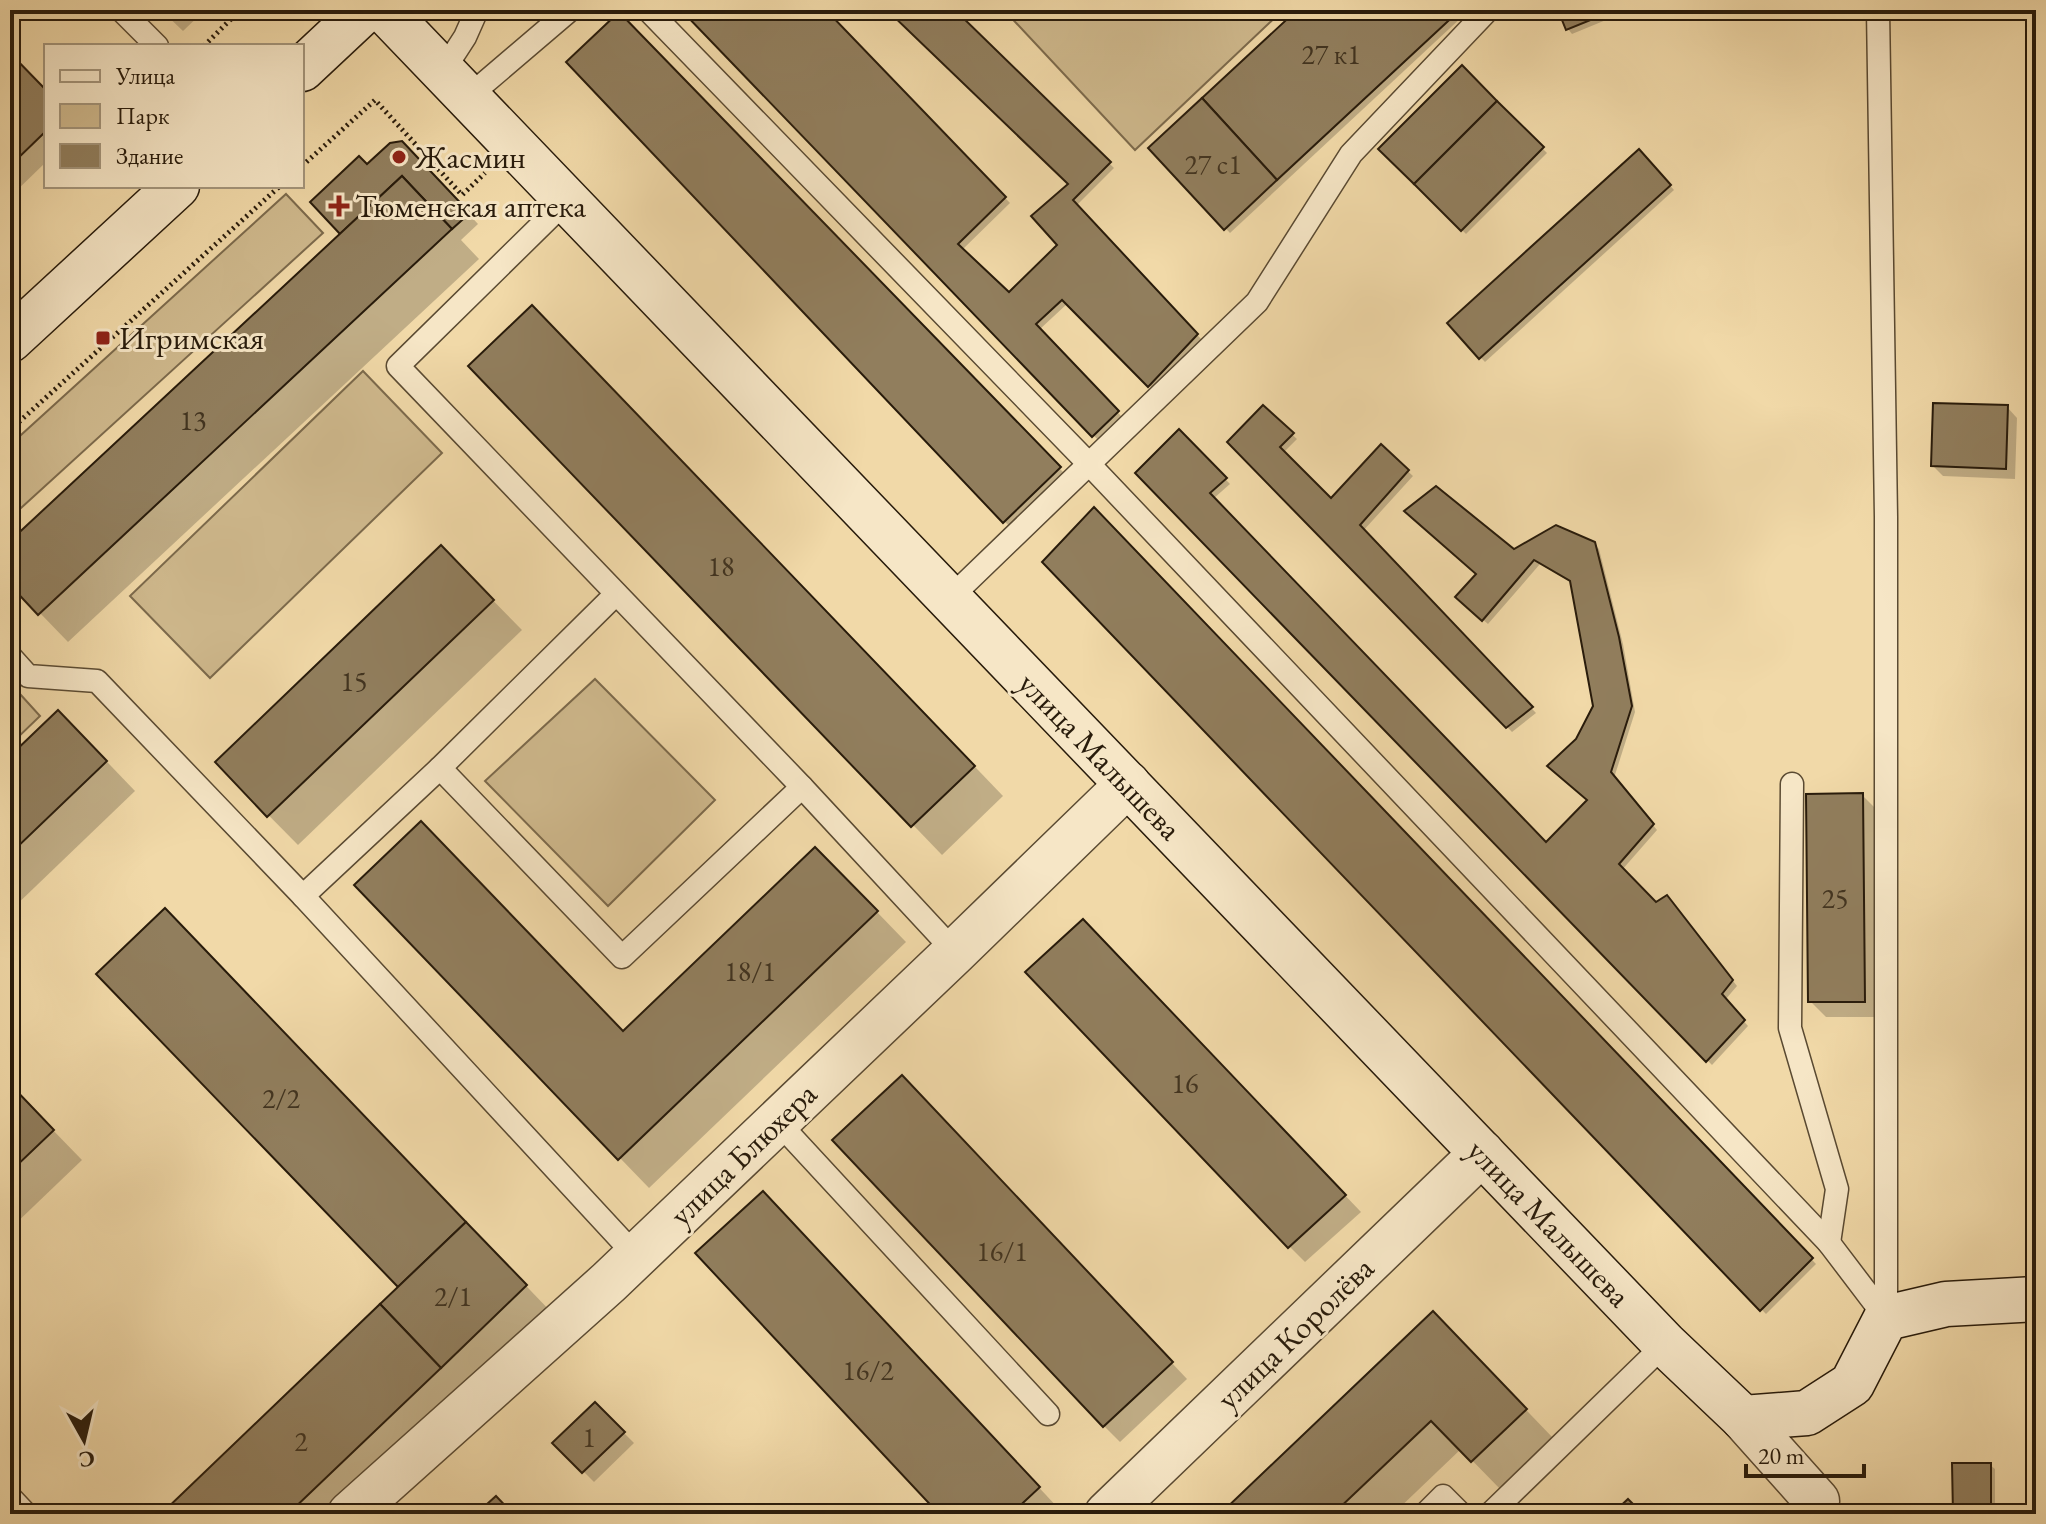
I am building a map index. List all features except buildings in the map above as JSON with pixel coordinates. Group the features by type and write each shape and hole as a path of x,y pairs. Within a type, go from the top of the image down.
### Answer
{"street":[{"path":"304,67 365,10"},
{"name":"улица Малышева","path":"384,10 1665,1344 1743,1418 1816,1508"},
{"path":"10,340 175,188"},
{"name":"улица Блюхера","path":"350,1514 609,1282 1128,784"},
{"name":"улица Королёва","path":"1107,1514 1482,1153"},
{"path":"1743,1418 1807,1413 1852,1384 1886,1318 1946,1304 2027,1295"}],"lane":[{"path":"121,10 155,44"},
{"path":"455,84 465,37 477,10"},
{"path":"455,84 570,10"},
{"path":"648,10 1089,464 1829,1243 1886,1318"},
{"path":"950,598 1257,302 1351,154 1488,10"},
{"path":"1878,10 1886,517 1886,1318"},
{"path":"567,200 398,366 802,787 955,952"},
{"path":"303,896 440,768 616,594"},
{"path":"10,656 28,676 97,681 303,896 636,1256"},
{"path":"440,768 622,957 802,787"},
{"path":"1792,784 1790,1028 1837,1189 1829,1243"},
{"path":"777,1121 1048,1414"},
{"path":"1490,1514 1665,1344"},
{"path":"1425,1514 1443,1496 1461,1514"},
{"path":"10,1497 26,1514"}],"path":[{"path":"206,44 240,10"},
{"path":"10,430 278,188"}],"green space":[{"path":"1004,10 1283,10 1135,150"},
{"path":"286,194 323,233 10,518 10,445"},
{"path":"363,371 442,453 210,678 130,596"},
{"path":"595,679 715,800 608,906 485,781"},
{"path":"10,683 40,716 10,745"}],"place":[{"name":"Жасмин","path":"399,157"},
{"name":"Тюменская аптека","path":"339,206"},
{"name":"Игримская","path":"103,338"}]}
